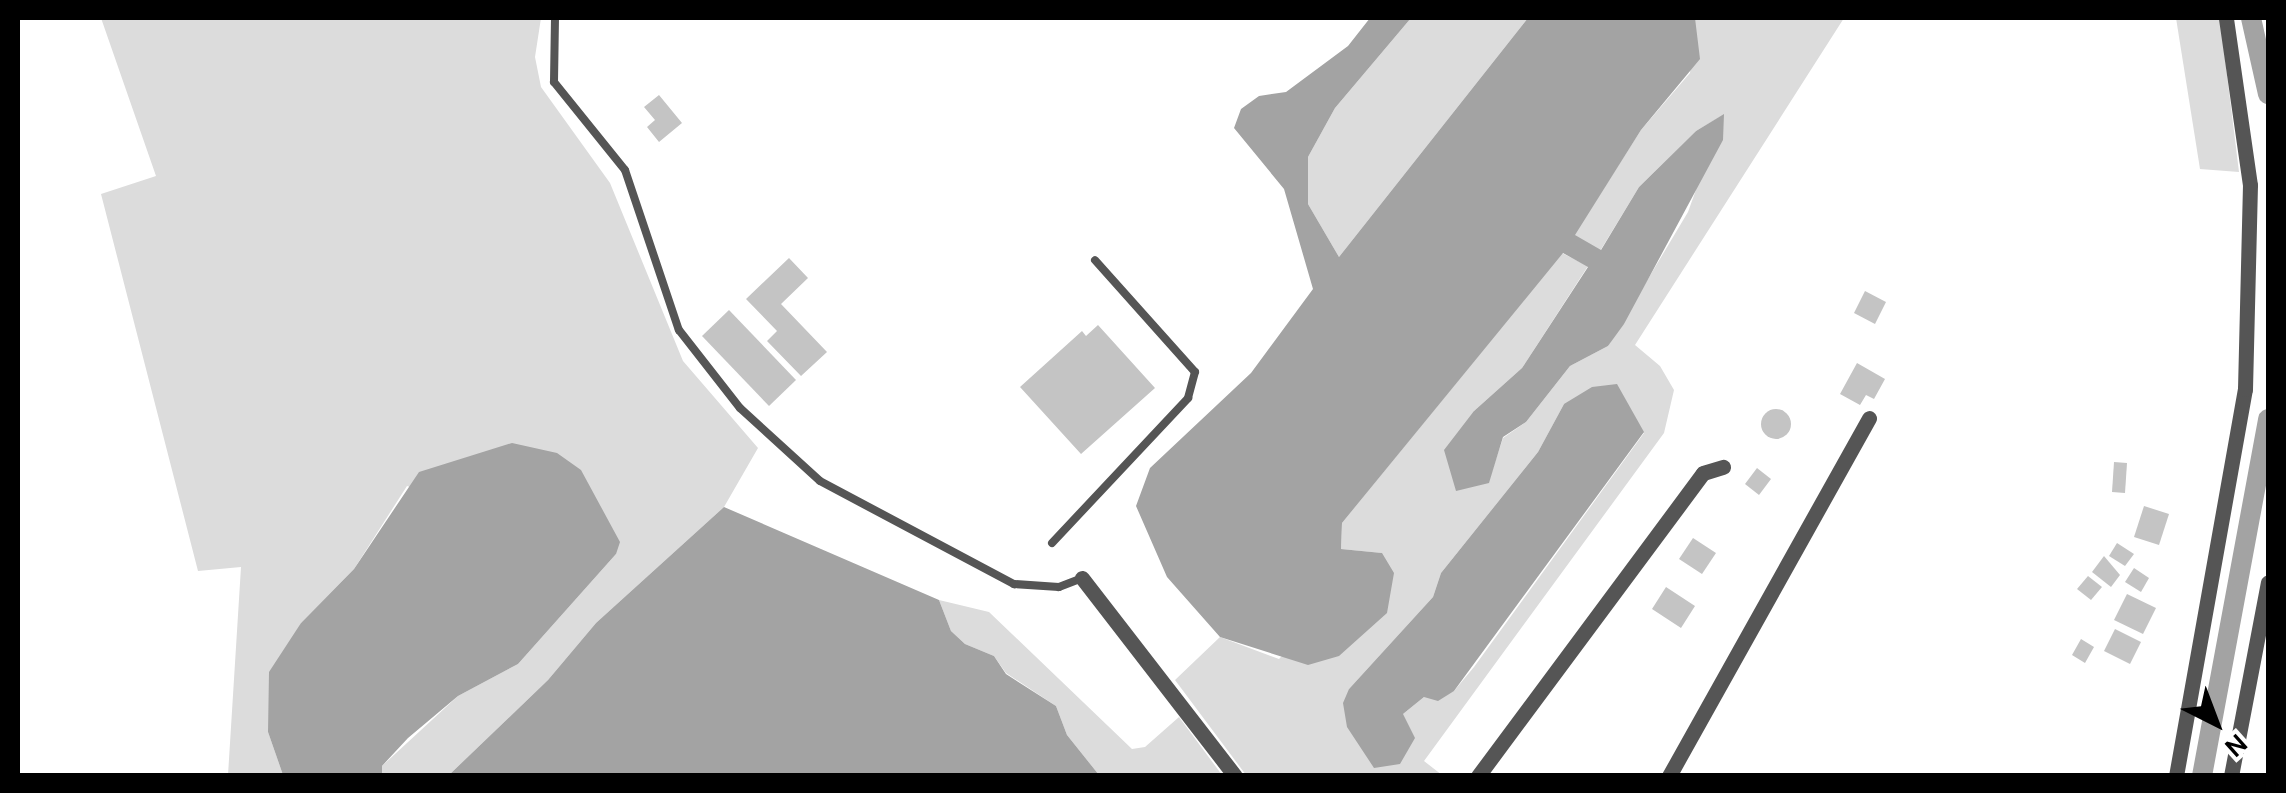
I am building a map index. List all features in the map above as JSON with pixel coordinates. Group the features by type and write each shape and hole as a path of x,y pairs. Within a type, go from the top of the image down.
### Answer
{"street":[{"path":"2176,776 2246,390 2250,184 2226,18"},
{"path":"1669,776 1869,418"},
{"path":"1478,776 1703,474 1723,467"},
{"path":"1082,578 1235,776"},
{"path":"2231,776 2268,582"}],"lane":[{"path":"555,18 554,82 625,170 679,330 740,408 820,481 1014,584 1060,587 1082,578"},
{"path":"1052,542 1188,398 1195,372 1096,260"}],"shaded area":[{"path":"101,18 541,18 535,57 541,87 610,183 683,361 758,448 724,507 596,623 548,680 449,775 382,775 382,766 458,696 518,664 616,554 407,486 354,569 301,623 268,732 283,775 228,775 241,567 198,571 101,194 156,176"},
{"path":"1370,18 1411,18 1335,108 1308,157 1308,204 1339,257 1528,18 1695,18 1700,59 1641,130 1575,235 1601,250 1639,187 1696,131 1724,114 1723,140 1624,324 1608,346 1570,366 1526,422 1503,437 1489,483 1456,491 1444,450 1474,411 1522,368 1588,267 1563,253 1342,523 1341,549 1382,553 1394,573 1387,613 1339,656 1308,665 1220,637 1167,577 1136,506 1150,468 1251,373 1313,289 1284,189 1234,128 1241,109 1259,96 1286,92 1348,46"},
{"path":"1411,18 1528,18 1339,257 1308,204 1308,157 1335,108"},
{"path":"1695,18 1844,18 1635,345 1660,366 1674,390 1664,433 1424,761 1442,775 1246,775 1175,680 1220,637 1279,659 1382,553 1341,549 1342,523 1562,253 1588,266 1522,368 1474,411 1488,483 1503,438 1526,422 1570,366 1608,346 1688,212 1723,115 1696,131 1639,187 1600,251 1574,235 1641,130 1690,73","holes":["1564,404 1644,433 1454,691 1424,697 1403,714 1349,689 1433,597 1441,573 1538,452"]},
{"path":"2176,18 2220,18 2239,172 2200,169"},
{"path":"1617,384 1644,432 1454,691 1438,701 1424,697 1403,714 1415,738 1400,764 1374,768 1347,727 1343,703 1349,689 1433,597 1441,573 1538,452 1564,404 1592,387"},
{"path":"512,443 557,453 581,470 620,542 616,554 518,664 458,696 408,738 382,766 382,775 283,775 268,732 269,672 301,623 354,569 419,472"},
{"path":"724,507 939,600 951,631 965,644 994,656 1006,674 1056,706 1067,735 1099,775 449,775 548,680 596,623"},
{"path":"939,600 989,612 1132,749 1145,747 1179,717 1222,775 1099,775 1067,735 1056,706 1006,673 994,656 965,644 951,631"}],"building":[{"path":"659,95 682,123 659,142 647,127 655,120 644,107"},
{"path":"789,258 808,278 781,304 827,352 801,376 767,341 777,331 746,299"},
{"path":"1865,291 1886,302 1875,324 1854,313"},
{"path":"729,310 796,380 769,406 702,336"},
{"path":"1098,325 1155,388 1081,454 1020,387 1082,331 1086,336"},
{"path":"1857,363 1885,379 1874,399 1866,395 1860,405 1840,394"},
{"path":"1776,409 1787,413 1791,424 1787,435 1776,439 1765,435 1761,424 1765,413"},
{"path":"2114,462 2127,463 2125,493 2112,492"},
{"path":"1757,468 1771,479 1759,495 1745,484"},
{"path":"2144,506 2169,514 2159,545 2134,537"},
{"path":"1693,538 1716,553 1702,574 1679,559"},
{"path":"2117,543 2134,554 2125,566 2109,556"},
{"path":"2104,556 2120,575 2111,587 2092,572"},
{"path":"2134,568 2149,578 2141,592 2125,582"},
{"path":"2088,576 2102,587 2091,600 2077,589"},
{"path":"1666,587 1695,606 1681,628 1652,609"},
{"path":"2127,594 2156,608 2143,634 2114,620"},
{"path":"2115,629 2141,642 2130,664 2104,651"},
{"path":"2081,639 2094,647 2085,663 2072,655"}],"waterway":[{"path":"2251,18 2268,94"},
{"path":"2202,776 2268,419"}]}
